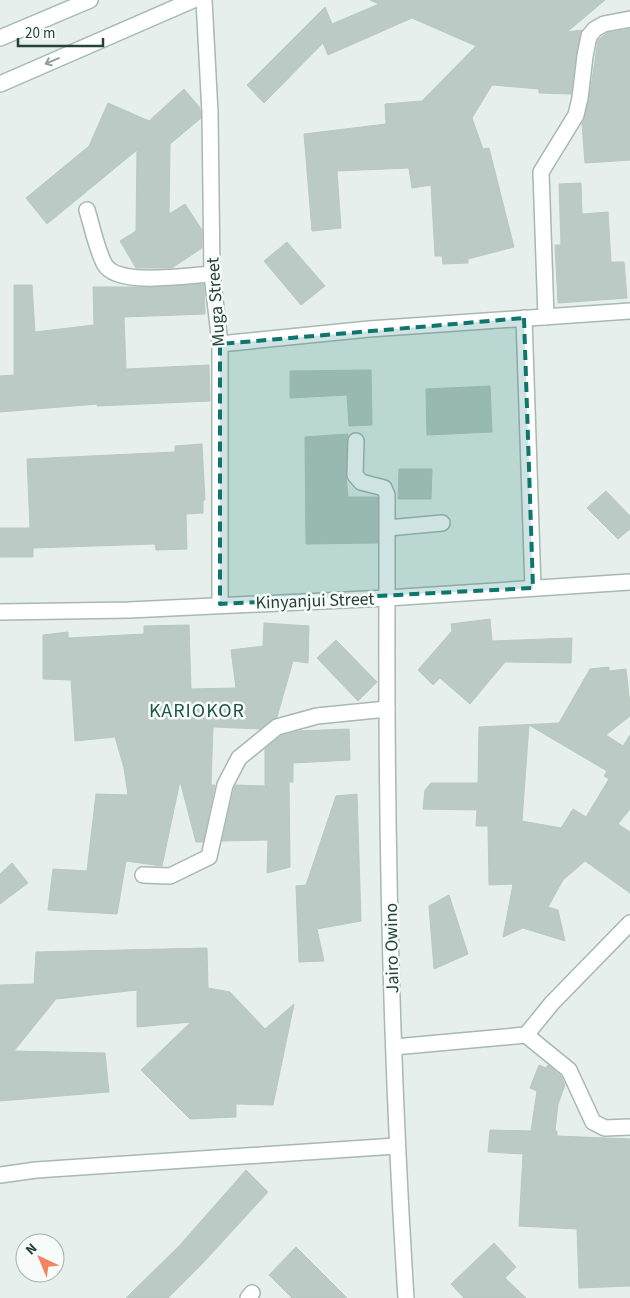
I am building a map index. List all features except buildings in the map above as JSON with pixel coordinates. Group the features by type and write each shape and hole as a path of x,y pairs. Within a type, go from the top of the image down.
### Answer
{"street":[{"path":"0,38 90,0"},
{"path":"0,84 193,0"},
{"name":"Muga Street","path":"204,0 210,113 212,274 220,344 220,604"},
{"path":"546,317 541,172 576,115 589,36 595,29 604,24 630,19"},
{"path":"87,210 106,265 114,273 130,278 212,274"},
{"path":"220,344 524,318 630,311"},
{"path":"524,318 533,588"},
{"name":"Jairo Owino","path":"356,441 356,475 361,482 384,488 387,495 387,709 396,1146 406,1298"},
{"path":"388,528 442,523"},
{"name":"Kinyanjui Street","path":"0,612 129,610 220,604 387,598 630,582"},
{"path":"144,875 170,876 209,857 225,785 239,758 277,728 317,716 387,709"},
{"path":"526,1035 552,1003 630,923"},
{"path":"394,1047 526,1035 569,1070 593,1122 604,1128 630,1127"},
{"path":"0,1175 36,1170 396,1146"}],"highlighted area":[{"path":"524,318 533,588 220,604 220,344"}],"district":[{"name":"KARIOKOR","path":"197,711"}]}
